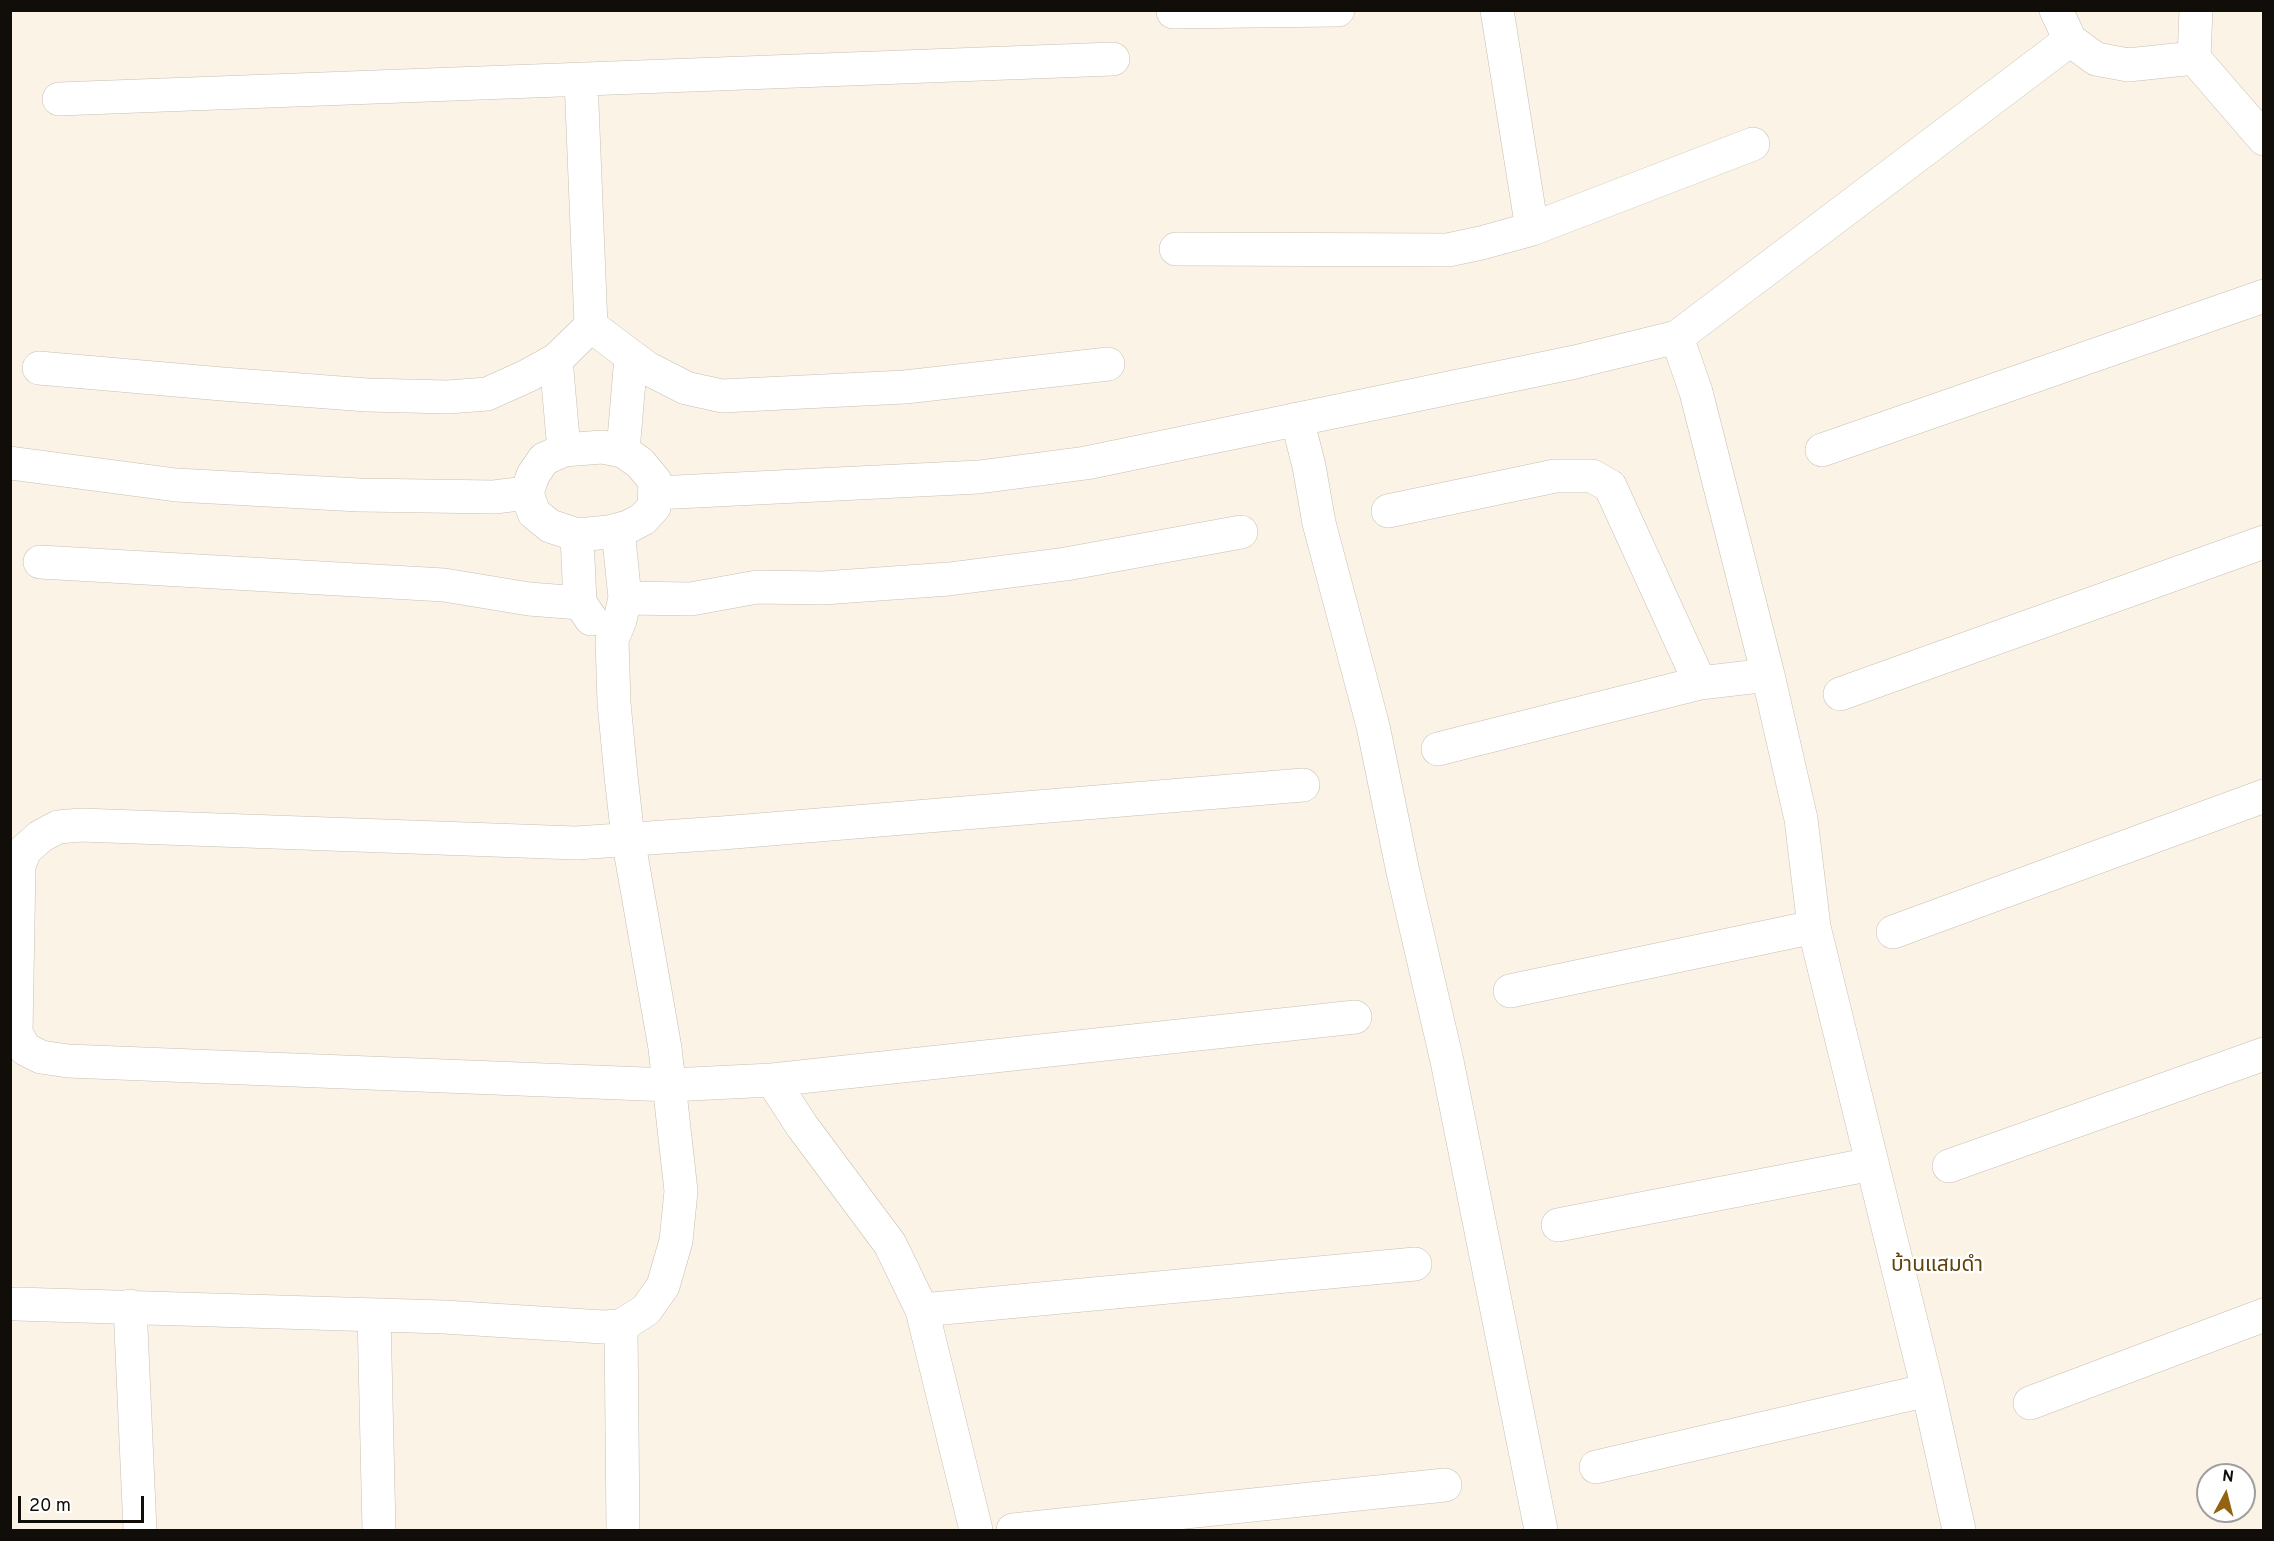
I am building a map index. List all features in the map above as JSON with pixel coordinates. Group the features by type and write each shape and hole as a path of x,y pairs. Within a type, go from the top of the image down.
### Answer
{"street":[{"path":"1173,12 1338,10"},
{"path":"1497,10 1532,229"},
{"path":"2056,10 2070,40 2096,60 2128,66 2194,58"},
{"path":"2196,10 2194,58 2264,139"},
{"path":"656,493 979,477 1086,463 1575,362 1677,337 2070,40"},
{"path":"59,99 1113,59"},
{"path":"39,368 245,386 448,398 487,394 556,360 591,326 581,79"},
{"path":"1176,249 1448,250 1532,229 1753,144"},
{"path":"1822,450 2264,296"},
{"path":"591,326 631,357 686,388 722,396 905,387 1108,364"},
{"path":"1677,337 1696,392 1768,675 1801,819 1814,927 1928,1390 1959,1530"},
{"path":"623,451 631,357"},
{"path":"556,360 564,450"},
{"path":"1297,419 1309,466 1319,523 1372,726 1447,1061 1541,1530"},
{"path":"602,447 623,451 640,463 655,481 654,507 643,519 618,530 577,535 550,526 534,513 527,493 533,475 544,459 564,450 602,447"},
{"path":"10,463 176,485 359,495 494,497 527,493"},
{"path":"1388,511 1555,476 1592,476 1610,486 1700,683"},
{"path":"16,1304 374,1315 603,1327 621,1326 646,1310 663,1286 676,1241 681,1191 665,1048 628,838 614,703 612,640 620,620 625,597 618,530"},
{"path":"625,597 691,598 757,587 823,588 949,579 1066,564 1241,532"},
{"path":"577,535 580,603 592,620 612,640"},
{"path":"1840,694 2264,542"},
{"path":"40,562 444,585 529,599 580,603"},
{"path":"1438,749 1700,683 1768,675"},
{"path":"1302,785 576,843 81,825 58,827 41,836 25,850 19,866 16,1033 25,1049 41,1057 68,1061 670,1085 772,1080 1355,1017"},
{"path":"1893,932 2264,796"},
{"path":"1510,991 1814,927"},
{"path":"1949,1166 2264,1054"},
{"path":"772,1080 802,1126 890,1244 922,1310 976,1530"},
{"path":"1558,1225 1872,1164"},
{"path":"922,1310 1415,1264"},
{"path":"130,1306 140,1530"},
{"path":"374,1315 379,1530"},
{"path":"2030,1403 2264,1315"},
{"path":"621,1326 623,1530"},
{"path":"1596,1467 1928,1390"},
{"path":"1013,1530 1445,1485"}],"district":[{"name":"บ้านแสมดำ","path":"1937,1267"}]}
